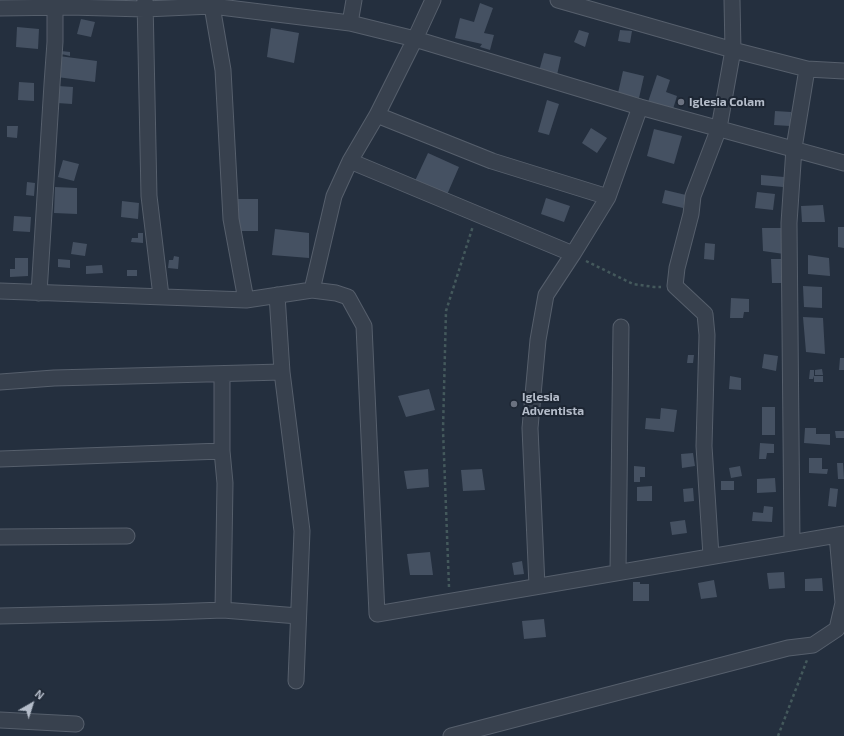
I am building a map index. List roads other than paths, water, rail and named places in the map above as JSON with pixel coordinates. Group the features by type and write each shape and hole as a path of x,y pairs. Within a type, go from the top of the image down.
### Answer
{"street":[{"path":"350,23 354,0"},
{"path":"312,290 334,196 350,161 377,115 433,0"},
{"path":"558,0 733,50 807,69 844,71"},
{"path":"711,556 704,446 707,335 705,314 675,286 677,268 691,214 694,196 719,128 733,50 732,0"},
{"path":"212,3 223,70 231,219 246,300"},
{"path":"0,8 55,4 212,3 275,7 415,39 640,107 844,162"},
{"path":"39,293 55,42 55,4"},
{"path":"145,4 149,196 161,296"},
{"path":"792,542 789,223 794,148 807,69"},
{"path":"537,586 530,428 538,340 546,295 608,197 640,107"},
{"path":"377,115 492,161 608,197"},
{"path":"350,161 573,254"},
{"path":"0,291 246,300 312,290 336,293 348,297 364,326 377,614 841,534 843,603 841,629 813,645 781,650 451,736"},
{"path":"277,295 282,372 302,531 296,680"},
{"path":"618,572 621,327"},
{"path":"0,382 54,378 282,372"},
{"path":"222,374 222,451 225,483 223,610"},
{"path":"0,459 222,451"},
{"path":"0,537 127,536"},
{"path":"0,616 223,610 298,616"},
{"path":"0,720 76,724"}],"place":[{"name":"Iglesia Colam","path":"681,102"},
{"name":"Iglesia Adventista","path":"514,404"}]}
